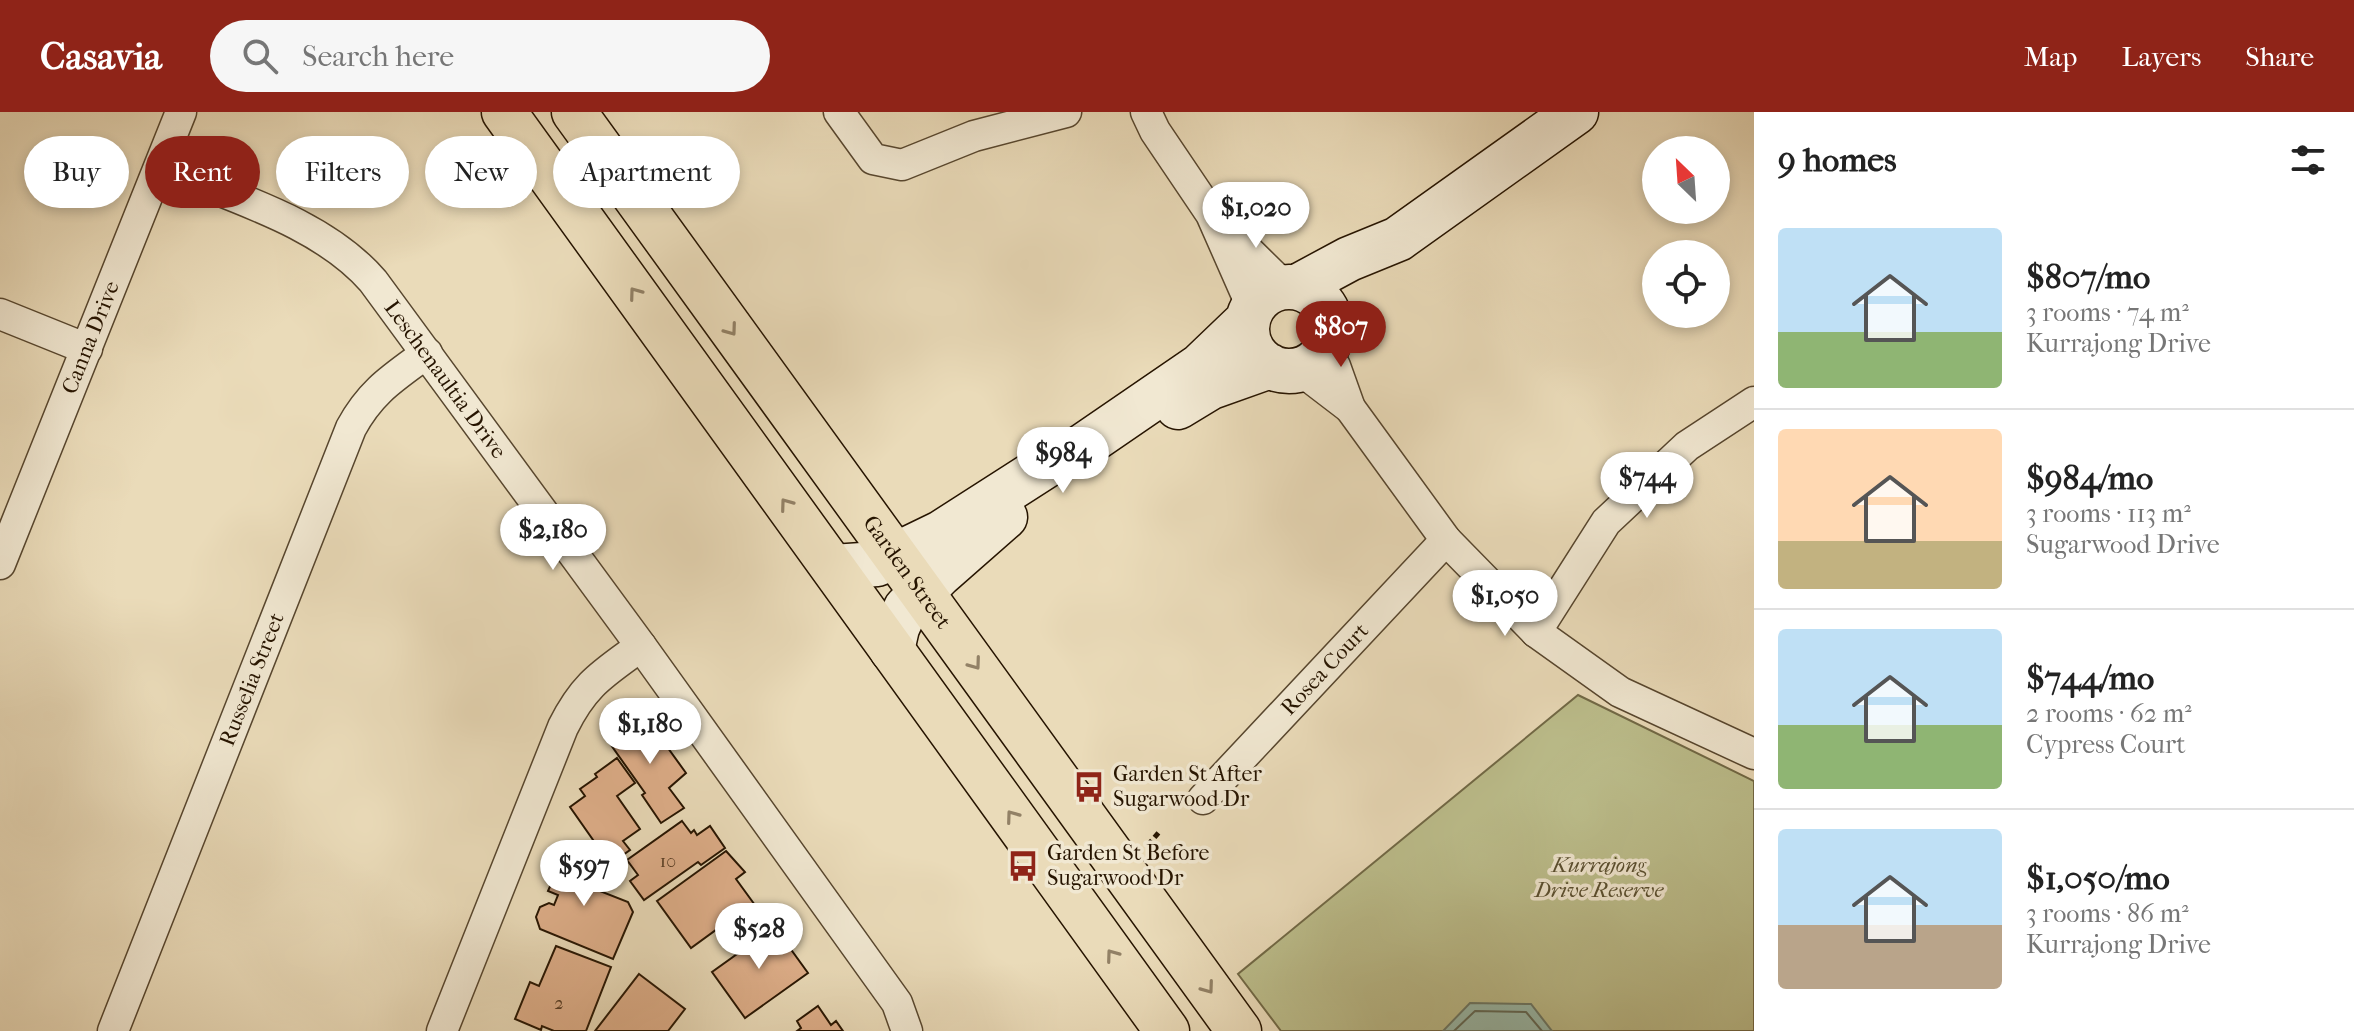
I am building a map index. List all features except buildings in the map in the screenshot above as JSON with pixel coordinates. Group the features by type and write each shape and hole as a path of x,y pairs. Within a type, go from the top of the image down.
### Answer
{"main road":[{"path":"504,112 1167,1031"},
{"path":"557,112 616,210 615,228 597,241"},
{"name":"Garden Street","path":"574,112 1239,1031"}],"street":[{"name":"Canna Drive","path":"172,136 181,112"},
{"path":"839,112 873,159 902,165 974,136 1066,112"},
{"path":"1146,112 1155,131 1288,325 1335,366 1350,408 1446,540 1536,632 1620,692 1754,754"},
{"path":"892,650 906,608 989,530 1059,480 1211,387 1288,325 1349,259 1398,239 1576,112"},
{"name":"Canna Drive","path":"0,564 145,204"},
{"name":"Leschenaultia Drive","path":"257,208 341,250 373,281 641,646 897,1003 907,1031"},
{"path":"0,314 87,349"},
{"path":"833,567 877,564 941,533 1047,465 1076,451 1200,366 1288,325"},
{"name":"Russelia Street","path":"113,1031 351,428 368,399 427,353"},
{"path":"1536,632 1606,522 1687,446 1754,402"},
{"name":"Rosea Court","path":"1203,799 1446,540"},
{"path":"442,1031 576,701 588,685 641,646"}],"path":[{"path":"1146,848 1160,831"}],"green space":[{"name":"Kurrajong Drive Reserve","path":"1578,695 1754,781 1754,1031 1281,1031 1238,974"}],"water":[{"path":"1470,1003 1531,1004 1552,1031 1443,1031"}],"place":[{"name":"Garden St After Sugarwood Dr","path":"1089,787"},
{"name":"Garden St Before Sugarwood Dr","path":"1023,866"}]}
